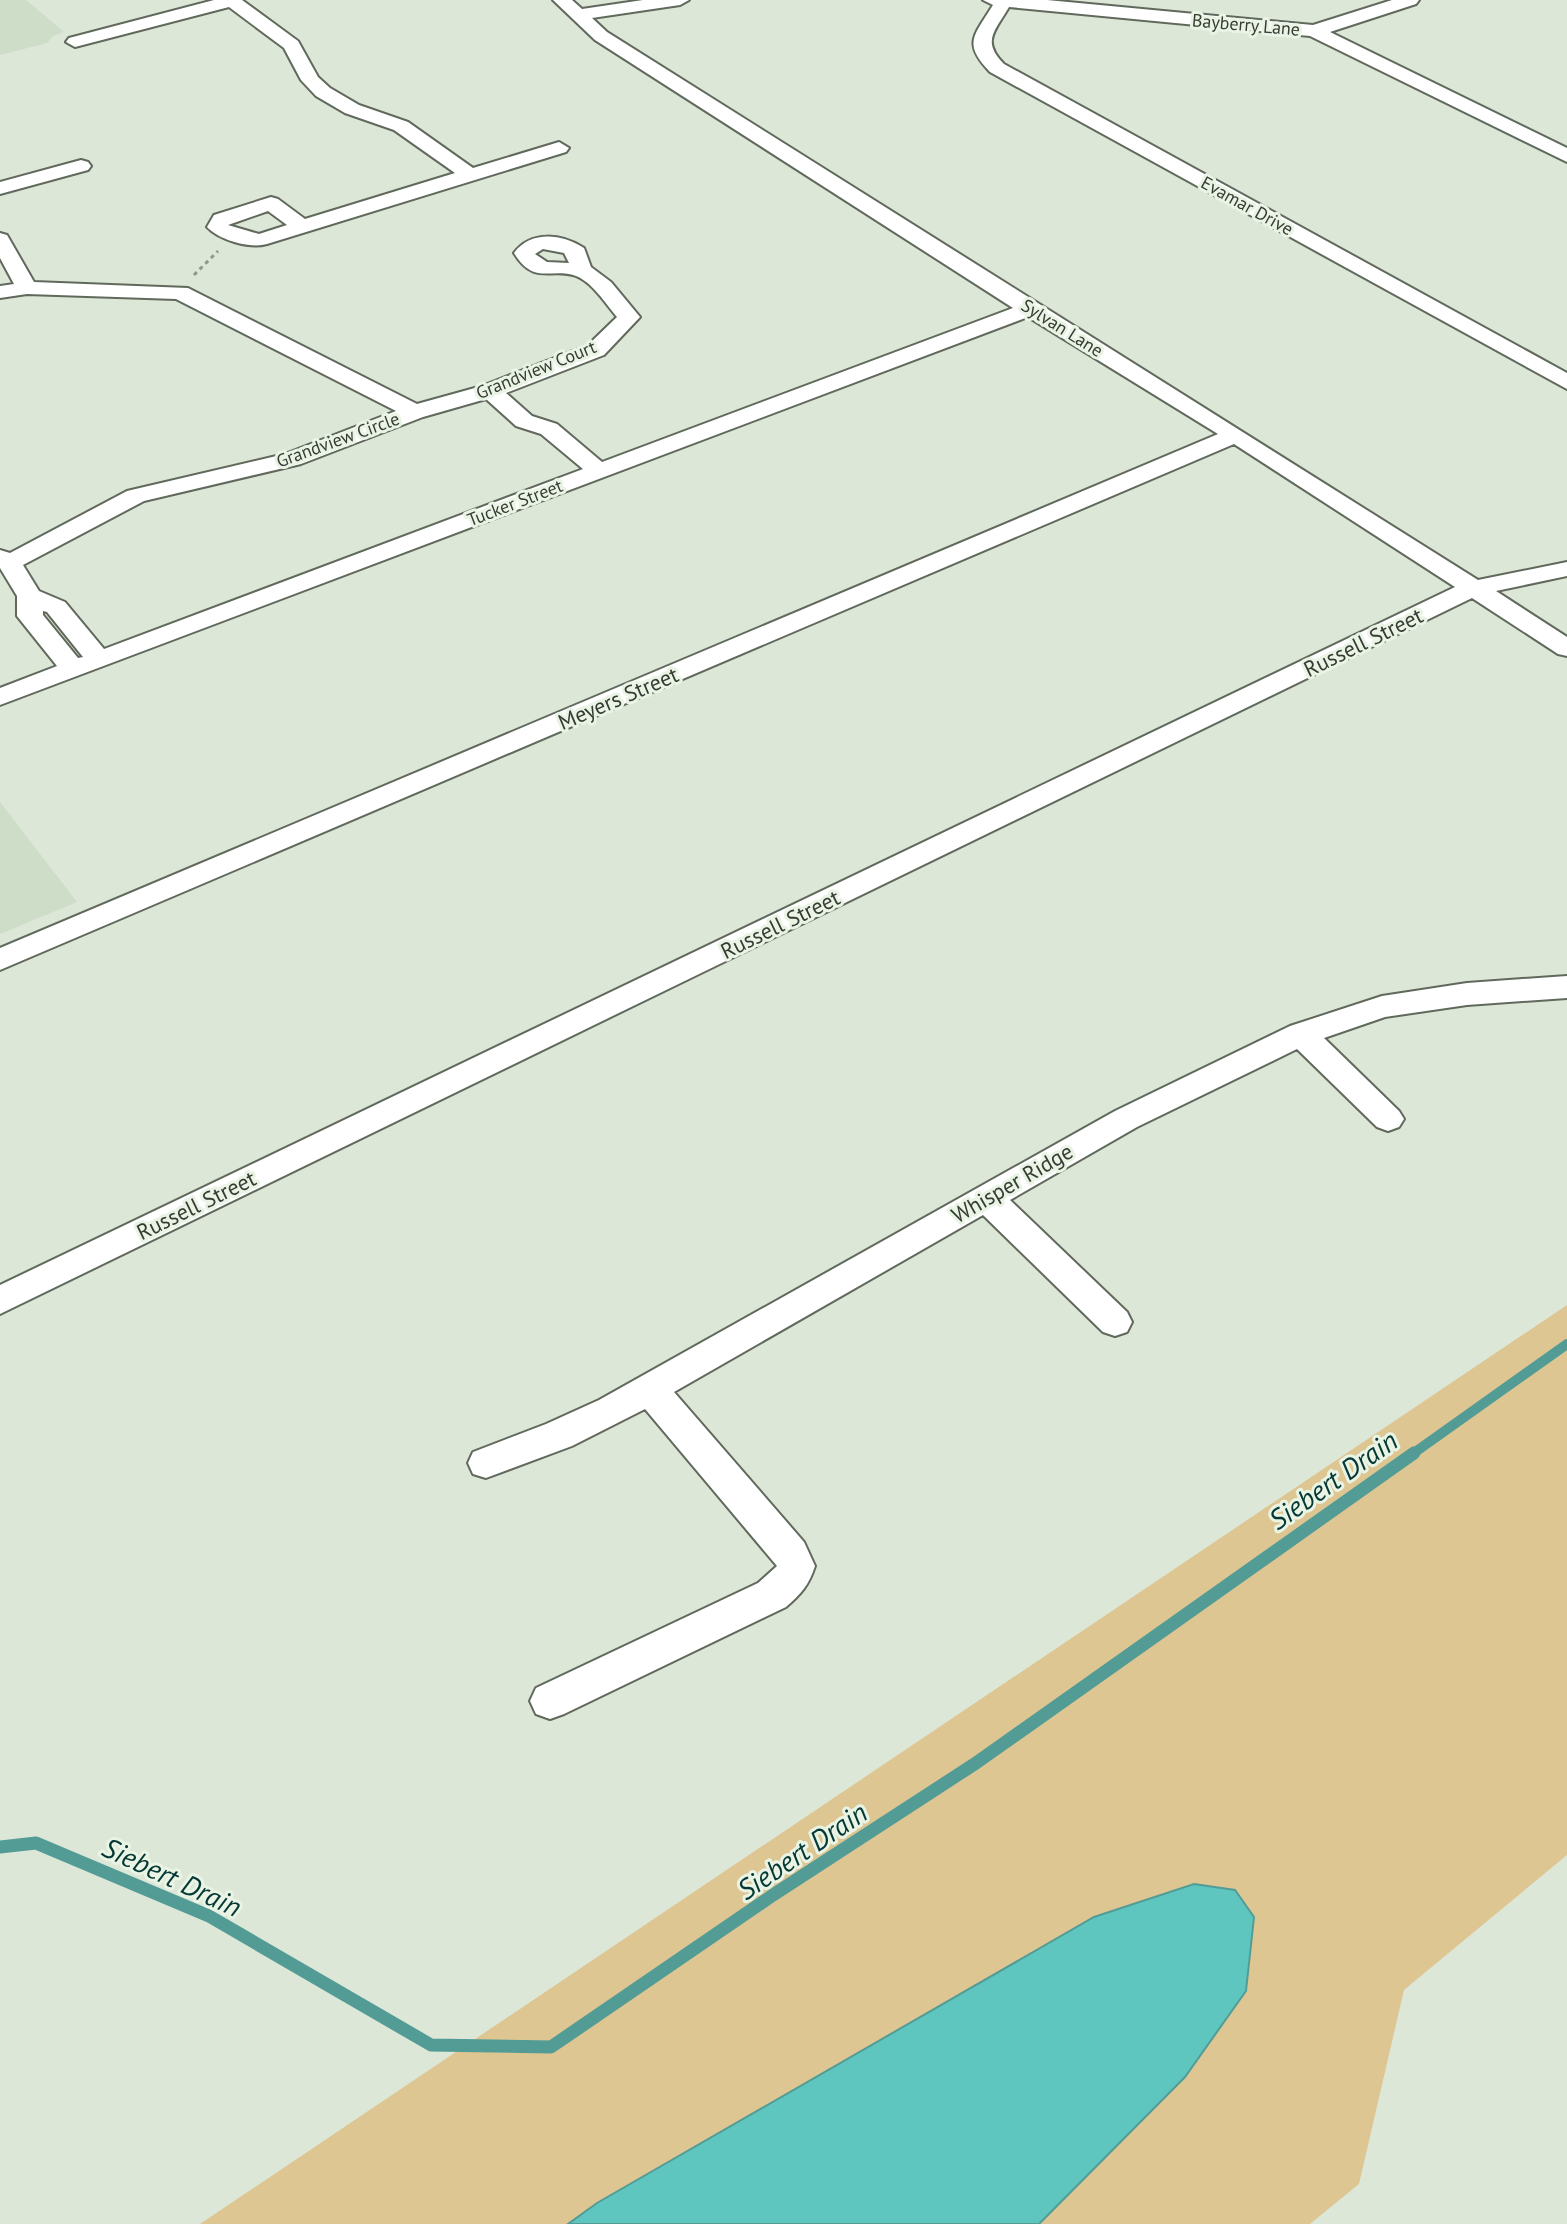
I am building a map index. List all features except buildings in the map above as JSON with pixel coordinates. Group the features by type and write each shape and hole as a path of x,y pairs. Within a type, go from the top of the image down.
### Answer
{"street":[{"path":"75,42 231,0 292,45 310,80 323,92 352,109 401,126 470,175"},
{"path":"569,7 680,0"},
{"path":"1314,31 1410,0"},
{"name":"Bayberry Lane","path":"998,1 1314,31 1567,156"},
{"name":"Evamar Drive","path":"998,1 981,39 983,54 997,68 1567,382"},
{"name":"Sylvan Lane","path":"569,7 601,36 1030,309 1236,435 1567,648"},
{"path":"302,227 271,203 221,219 217,227 260,240 559,148"},
{"path":"0,188 81,166"},
{"path":"0,239 6,262 27,288"},
{"name":"Grandview Court","path":"415,412 490,391 596,350 629,317 603,287 581,270"},
{"name":"Grandview Circle","path":"0,292 27,288 180,293 415,412"},
{"name":"Tucker Street","path":"0,697 1030,309"},
{"path":"490,391 524,421 525,436 588,476"},
{"name":"Grandview Circle","path":"99,660 56,607 30,596 5,560 136,496 293,459 415,412"},
{"name":"Meyers Street","path":"0,960 1236,435"},
{"name":"Russell Street","path":"0,1300 1471,589 1567,569"},
{"name":"Grandview Circle","path":"30,596 30,616 73,669"},
{"name":"Whisper Ridge","path":"486,1463 559,1435 650,1389 1126,1119 1301,1034 1382,1007 1467,994 1567,987"},
{"path":"1301,1034 1388,1119"},
{"path":"986,1198 1115,1322"},
{"path":"550,1701 772,1595 792,1578 796,1566 791,1553 650,1389"}],"path":[{"path":"180,293 220,249 243,237"}],"shaded area":[{"path":"0,0 26,0 64,32 53,36 47,43 0,55"},
{"path":"0,802 77,902 0,934"},
{"path":"1567,1305 1567,1855 1404,1990 1359,2184 1310,2224 200,2224"}],"water":[{"path":"1194,1884 1235,1890 1254,1917 1246,1991 1185,2077 1039,2224 568,2224 597,2203 1094,1917"}],"waterway":[{"name":"Siebert Drain","path":"1411,1455 1567,1344"},
{"name":"Siebert Drain","path":"0,1847 36,1843 209,1916 431,2045 551,2047 773,1895 976,1763 1414,1453"}]}
